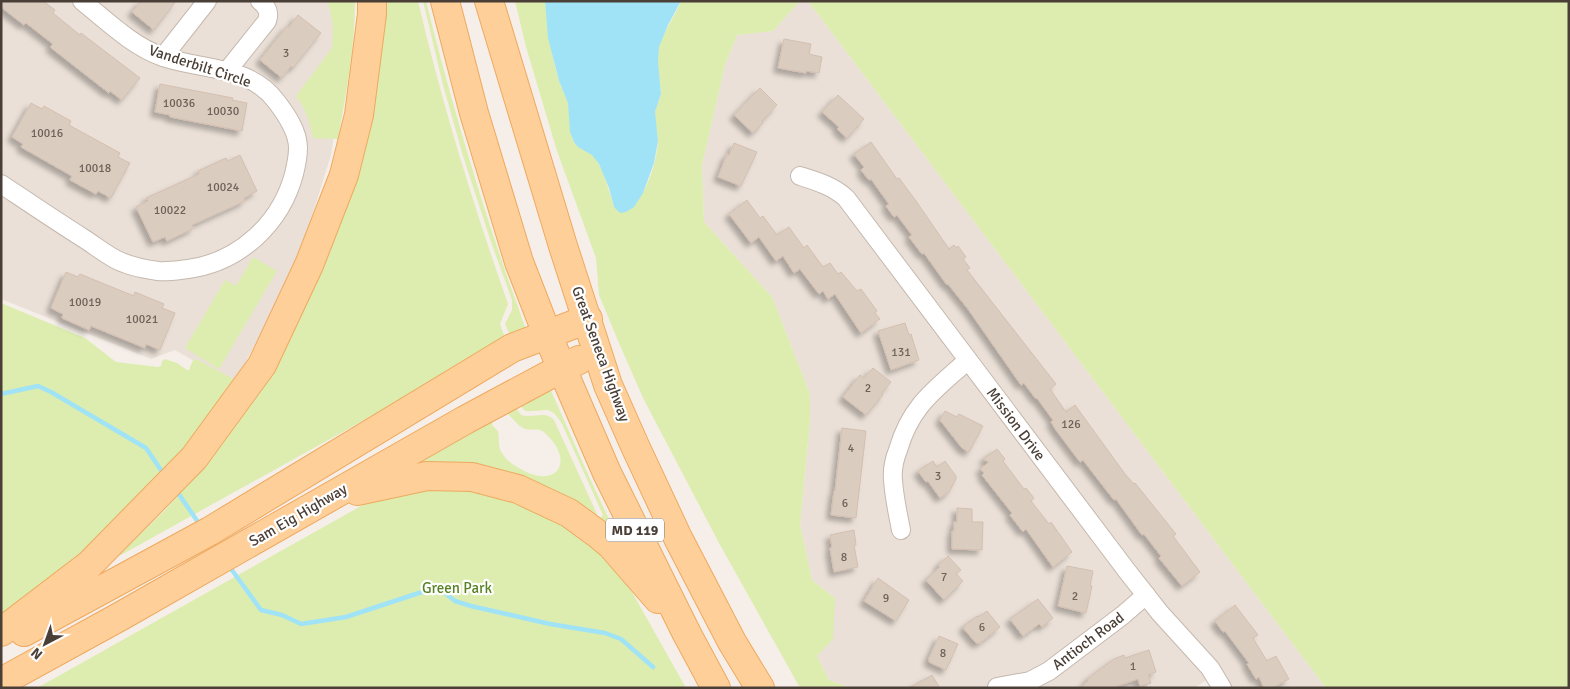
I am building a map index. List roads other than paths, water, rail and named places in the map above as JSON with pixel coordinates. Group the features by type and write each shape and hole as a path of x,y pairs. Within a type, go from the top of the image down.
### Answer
{"main road":[{"path":"1,632 89,565 194,458 262,364 309,265 344,175 359,115 372,1"},
{"name":"MD 119","path":"445,1 474,113 516,253 607,473 716,688"},
{"name":"Great Seneca Highway","path":"489,1 563,246 608,385 678,538 732,642 760,688"},
{"name":"Sam Eig Highway","path":"1,644 206,533 512,348 588,319"},
{"name":"Sam Eig Highway","path":"1,682 121,616 465,420 562,368 597,352"},
{"path":"324,500 377,486 427,476 472,477 518,488 569,513 600,535 629,565 687,634"}],"street":[{"name":"Vanderbilt Circle","path":"1,184 116,260 140,268 160,271 197,268 217,262 239,251 260,234 279,210 291,186 298,148 292,126 276,100 264,88 249,78 227,71 163,57 143,48 82,1"},
{"path":"163,57 207,1"},
{"path":"227,71 267,21 267,8 260,1"},
{"name":"Mission Drive","path":"800,176 829,186 846,198 1146,595 1210,668 1222,688"},
{"path":"901,530 892,480 893,464 902,436 911,416 926,397 968,360"},
{"name":"Antioch Road","path":"997,686 1030,680 1049,672 1146,595"}],"water":[{"path":"545,1 681,1 659,47 658,62 661,94 655,112 658,141 654,163 643,193 634,207 626,212 620,213 614,207 609,188 599,164 592,155 578,147 570,132 568,103 559,81 548,38"}],"waterway":[{"path":"1,394 38,386 51,392 146,448 165,476"},
{"path":"176,490 200,525"},
{"path":"229,566 261,610 282,615 301,624 346,617 431,589 440,589 455,601 471,606 550,624 605,633 621,639 653,667"}],"park label":[{"name":"Green Park","path":"457,588"}]}
